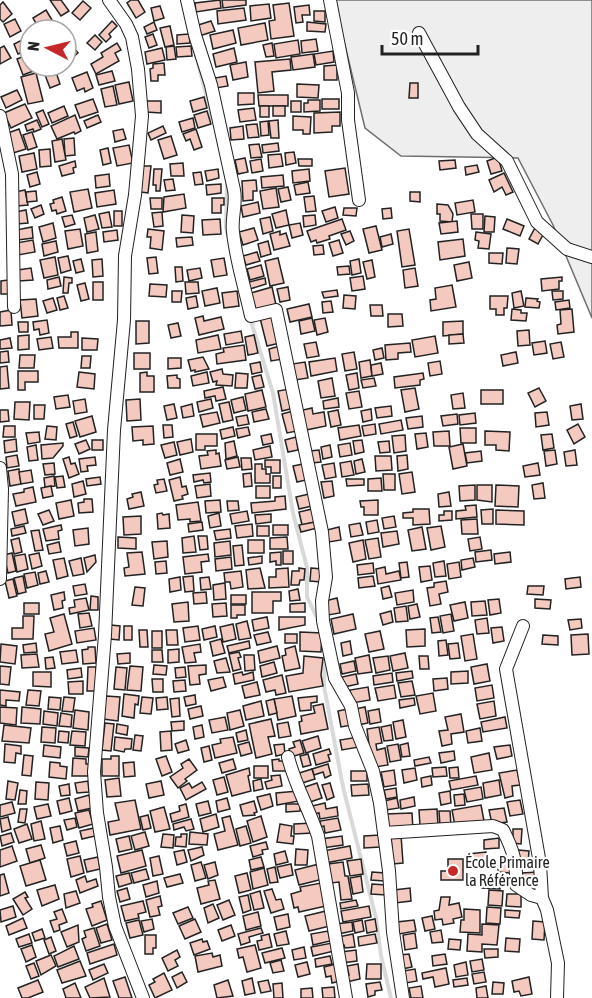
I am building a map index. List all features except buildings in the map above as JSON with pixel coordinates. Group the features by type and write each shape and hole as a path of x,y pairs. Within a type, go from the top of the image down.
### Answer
{"street":[{"path":"109,0 132,37 138,69 142,116 135,195 125,256 124,320 114,430 105,634 94,772 97,813 113,916 143,998"},
{"path":"187,0 195,35 211,85 234,190 236,202 232,220 233,235 237,264 251,316 276,310 322,532 326,577 322,602 323,621 335,678 351,706 355,726 373,771 384,833 393,932 403,998"},
{"path":"330,0 348,93 348,120 359,200"},
{"path":"419,33 459,107 477,134 507,161 537,222 567,249 592,257"},
{"path":"0,116 12,174 14,307"},
{"path":"0,468 2,489 0,579"},
{"path":"523,626 506,669 540,864 542,898 547,910 558,963 556,998"},
{"path":"288,757 297,788 313,820 318,836 346,998"},
{"path":"384,833 493,826 503,830 517,866 516,885 531,895 542,898"}],"shaded area":[{"path":"334,0 592,0 592,318 553,225 518,158 401,156 365,128"}],"waterway":[{"path":"196,55 212,118"},
{"path":"227,183 226,227 228,236"},
{"path":"250,318 273,393 293,513 307,568 307,597 319,622"},
{"path":"325,652 324,686 343,787 376,918 381,956 391,998"}],"place":[{"name":"École Primaire la Référence","path":"453,871"}]}
